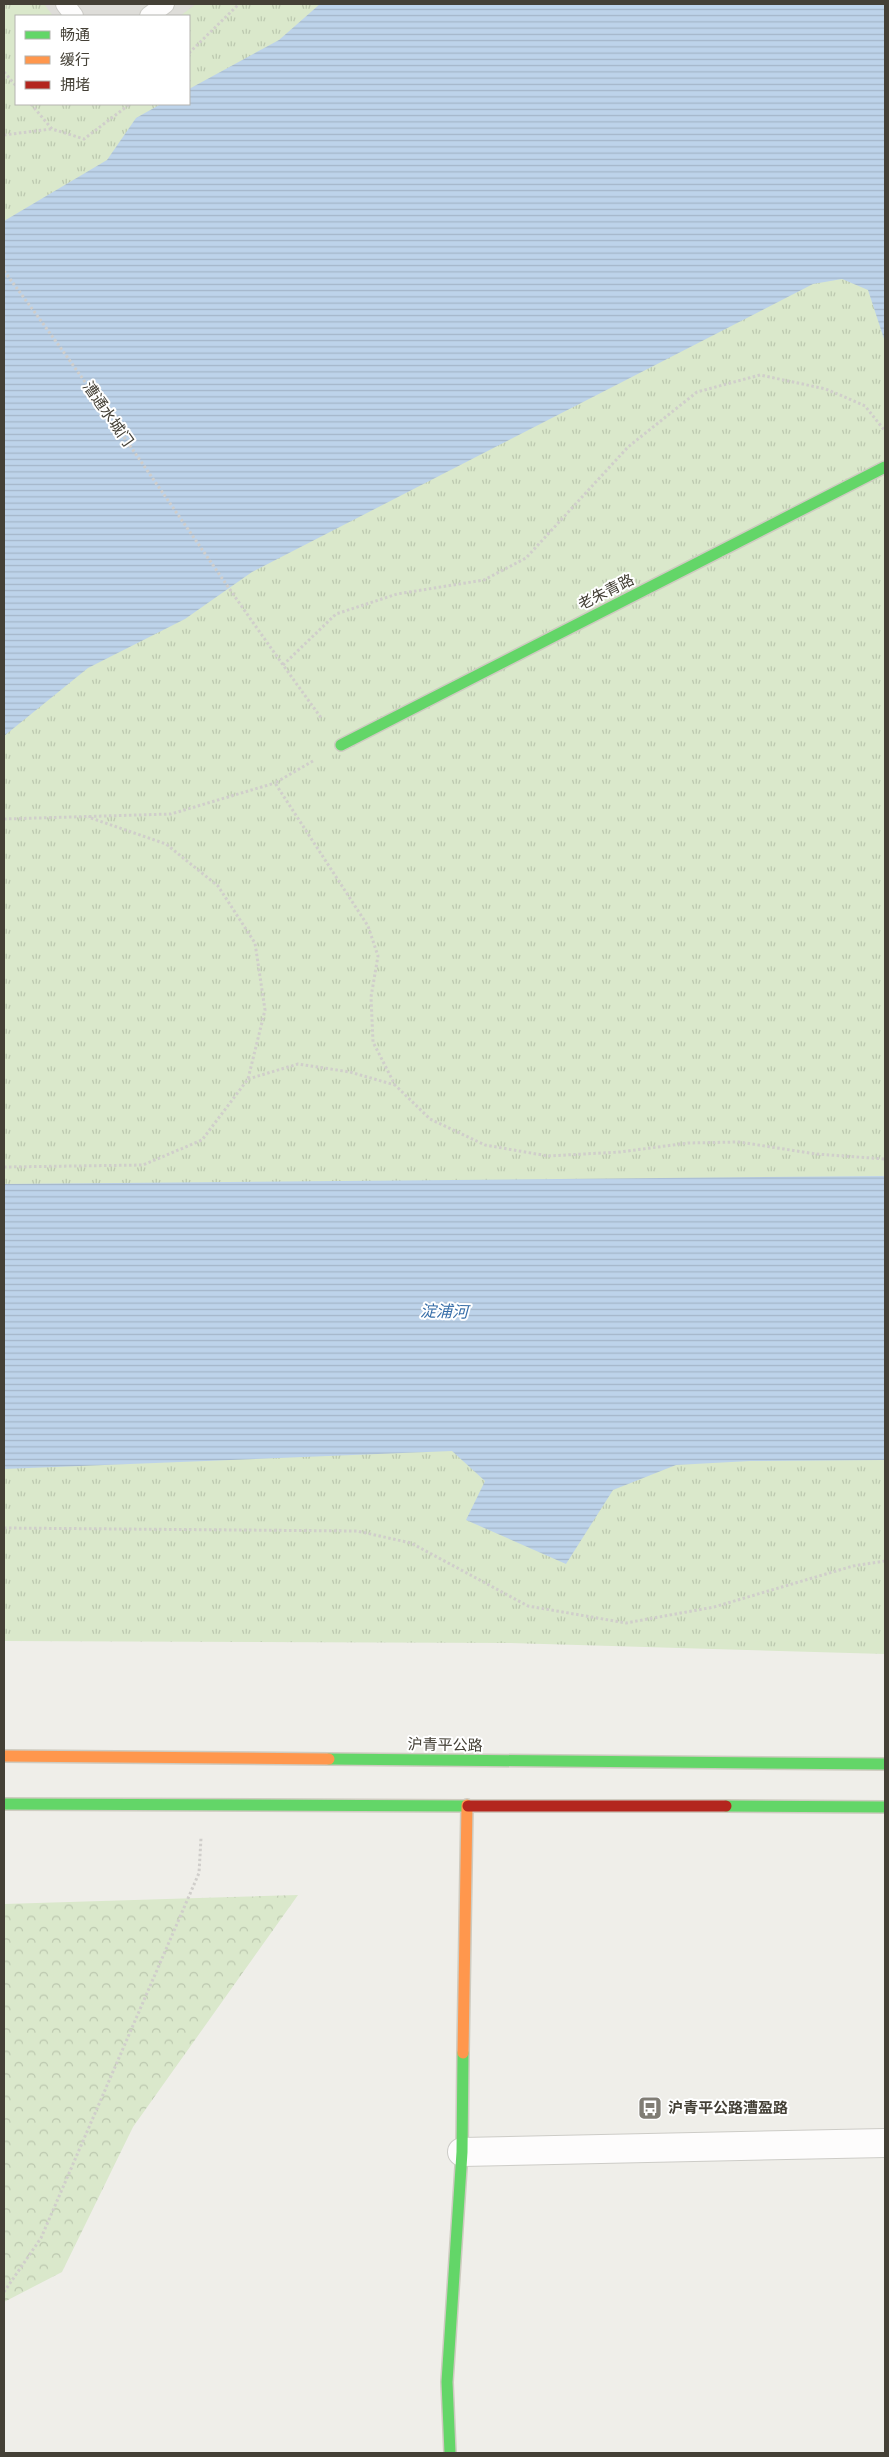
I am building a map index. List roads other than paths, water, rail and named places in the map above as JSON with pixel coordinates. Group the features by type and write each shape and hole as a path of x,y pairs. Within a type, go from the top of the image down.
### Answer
{"main road":[{"name":"老朱青路","path":"341,745 885,467"},
{"name":"沪青平公路","path":"4,1756 885,1764"},
{"path":"4,1804 885,1807"},
{"path":"450,2453 447,2382 462,2152 467,1805"}],"street":[{"path":"462,2152 885,2143"}],"lane":[{"path":"65,4 73,15"},
{"path":"150,15 165,4"}],"water":[{"path":"320,4 885,4 885,342 868,290 842,279 813,284 252,572 185,619 88,668 4,736 4,221 107,160 136,118 159,105 190,105 190,88 279,40"},
{"name":"淀浦河","path":"885,1176 885,1460 750,1461 676,1465 613,1490 566,1564 466,1520 485,1481 452,1451 4,1469 4,1184"}],"place":[{"name":"沪青平公路漕盈路","path":"650,2108"}]}
